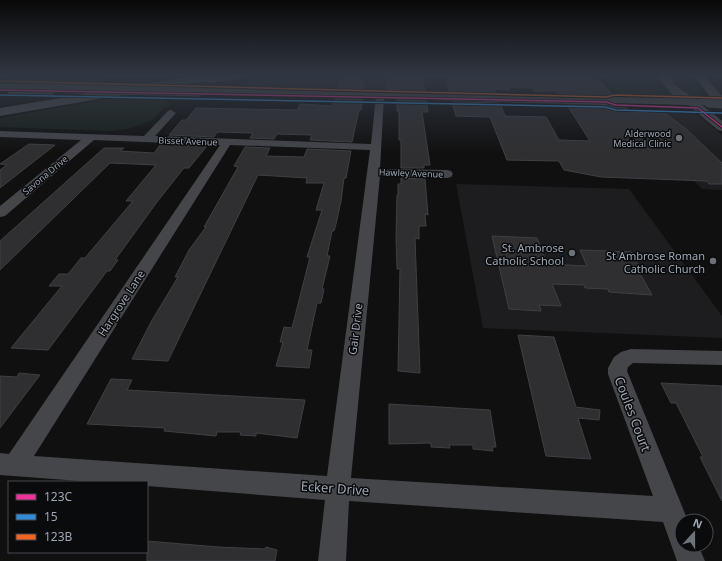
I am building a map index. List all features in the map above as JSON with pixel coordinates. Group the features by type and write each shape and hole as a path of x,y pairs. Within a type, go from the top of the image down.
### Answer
{"highway":[{"path":"0,104 18,101"},
{"path":"0,112 55,101"}],"main road":[{"path":"575,101 606,102 616,105 711,105 722,127"}],"street":[{"name":"Gair Drive","path":"332,561 338,488 374,172 379,101"},
{"path":"146,140 171,114"},
{"name":"Bisset Avenue","path":"0,134 375,147"},
{"name":"Savona Drive","path":"0,213 90,138"},
{"name":"Hargrove Lane","path":"8,464 228,142"},
{"name":"Hawley Avenue","path":"374,172 448,174"},
{"name":"Coules Court","path":"674,520 617,369 623,360 631,356 722,358"},
{"name":"Ecker Drive","path":"8,464 670,510"}],"shaded area":[{"path":"95,101 167,101 169,103 168,107 165,107 151,121 127,129 109,131 0,127 0,118"},
{"path":"625,110 692,111 715,129 722,135 722,190 702,189"},
{"name":"St. Ambrose Catholic School","path":"456,184 629,189 722,316 722,338 483,328"}],"building":[{"path":"334,101 362,101 361,110 359,110 352,142 310,140 312,135 277,134 274,139 250,138 253,133 217,132 214,137 169,135 182,120 186,120 196,108 297,110 300,104 332,106"},
{"path":"397,101 426,101 428,112 422,112 430,165 424,165 424,168 401,168 399,111 397,111"},
{"path":"452,102 500,103 505,116 546,117 559,140 590,141 567,105 624,105 631,112 665,113 686,129 722,163 722,184 709,184 707,181 601,177 564,170 559,161 507,160 490,117 456,116"},
{"path":"29,144 55,145 0,188 0,170 7,165 0,164"},
{"path":"161,144 207,146 189,168 184,168 157,202 115,260 118,260 110,271 107,271 48,350 11,348 62,286 49,286 59,274 68,274 81,258 85,258 133,201 126,201 156,165 110,163 0,270 0,241 104,148 124,148 120,151 154,153"},
{"path":"245,147 270,148 266,156 304,157 307,149 351,151 346,178 344,178 336,224 334,231 332,231 327,256 330,256 322,289 324,289 321,303 317,303 307,350 312,350 309,368 276,366 283,342 280,342 284,327 292,328 310,257 307,257 322,210 316,210 324,183 306,183 307,178 258,175 168,361 132,359 151,322 178,277 175,277 189,250 206,227 204,227 238,167 234,166"},
{"path":"401,178 425,179 428,215 425,214 426,226 419,226 419,239 415,238 420,373 398,371 400,269 397,269 396,238 397,195 398,184 401,184"},
{"path":"492,236 537,238 547,264 587,266 580,250 631,252 642,272 639,272 652,295 609,292 608,289 585,288 584,285 552,284 561,306 539,305 541,311 509,309"},
{"path":"518,335 554,337 576,407 600,410 599,420 578,418 591,459 546,456"},
{"path":"19,373 40,375 0,428 0,376 17,377"},
{"path":"111,379 132,380 127,390 305,400 297,438 256,433 256,436 240,435 241,432 217,432 216,436 164,431 165,428 87,424"},
{"path":"661,383 722,386 722,501 700,457 703,457 676,403 671,403"},
{"path":"389,404 490,410 496,447 492,447 493,451 473,449 473,445 449,445 450,448 431,447 431,443 389,444"},
{"path":"148,541 218,547 265,549 266,547 277,550 275,561 147,561"}],"transit line":[{"name":"15","path":"312,101 605,107 616,110 722,113"},
{"name":"123C","path":"565,101 606,102 616,105 698,108 722,127"}],"place":[{"name":"Alderwood Medical Clinic","path":"679,138"},
{"name":"St. Ambrose Catholic School","path":"572,253"},
{"name":"St Ambrose Roman Catholic Church","path":"713,261"}]}
